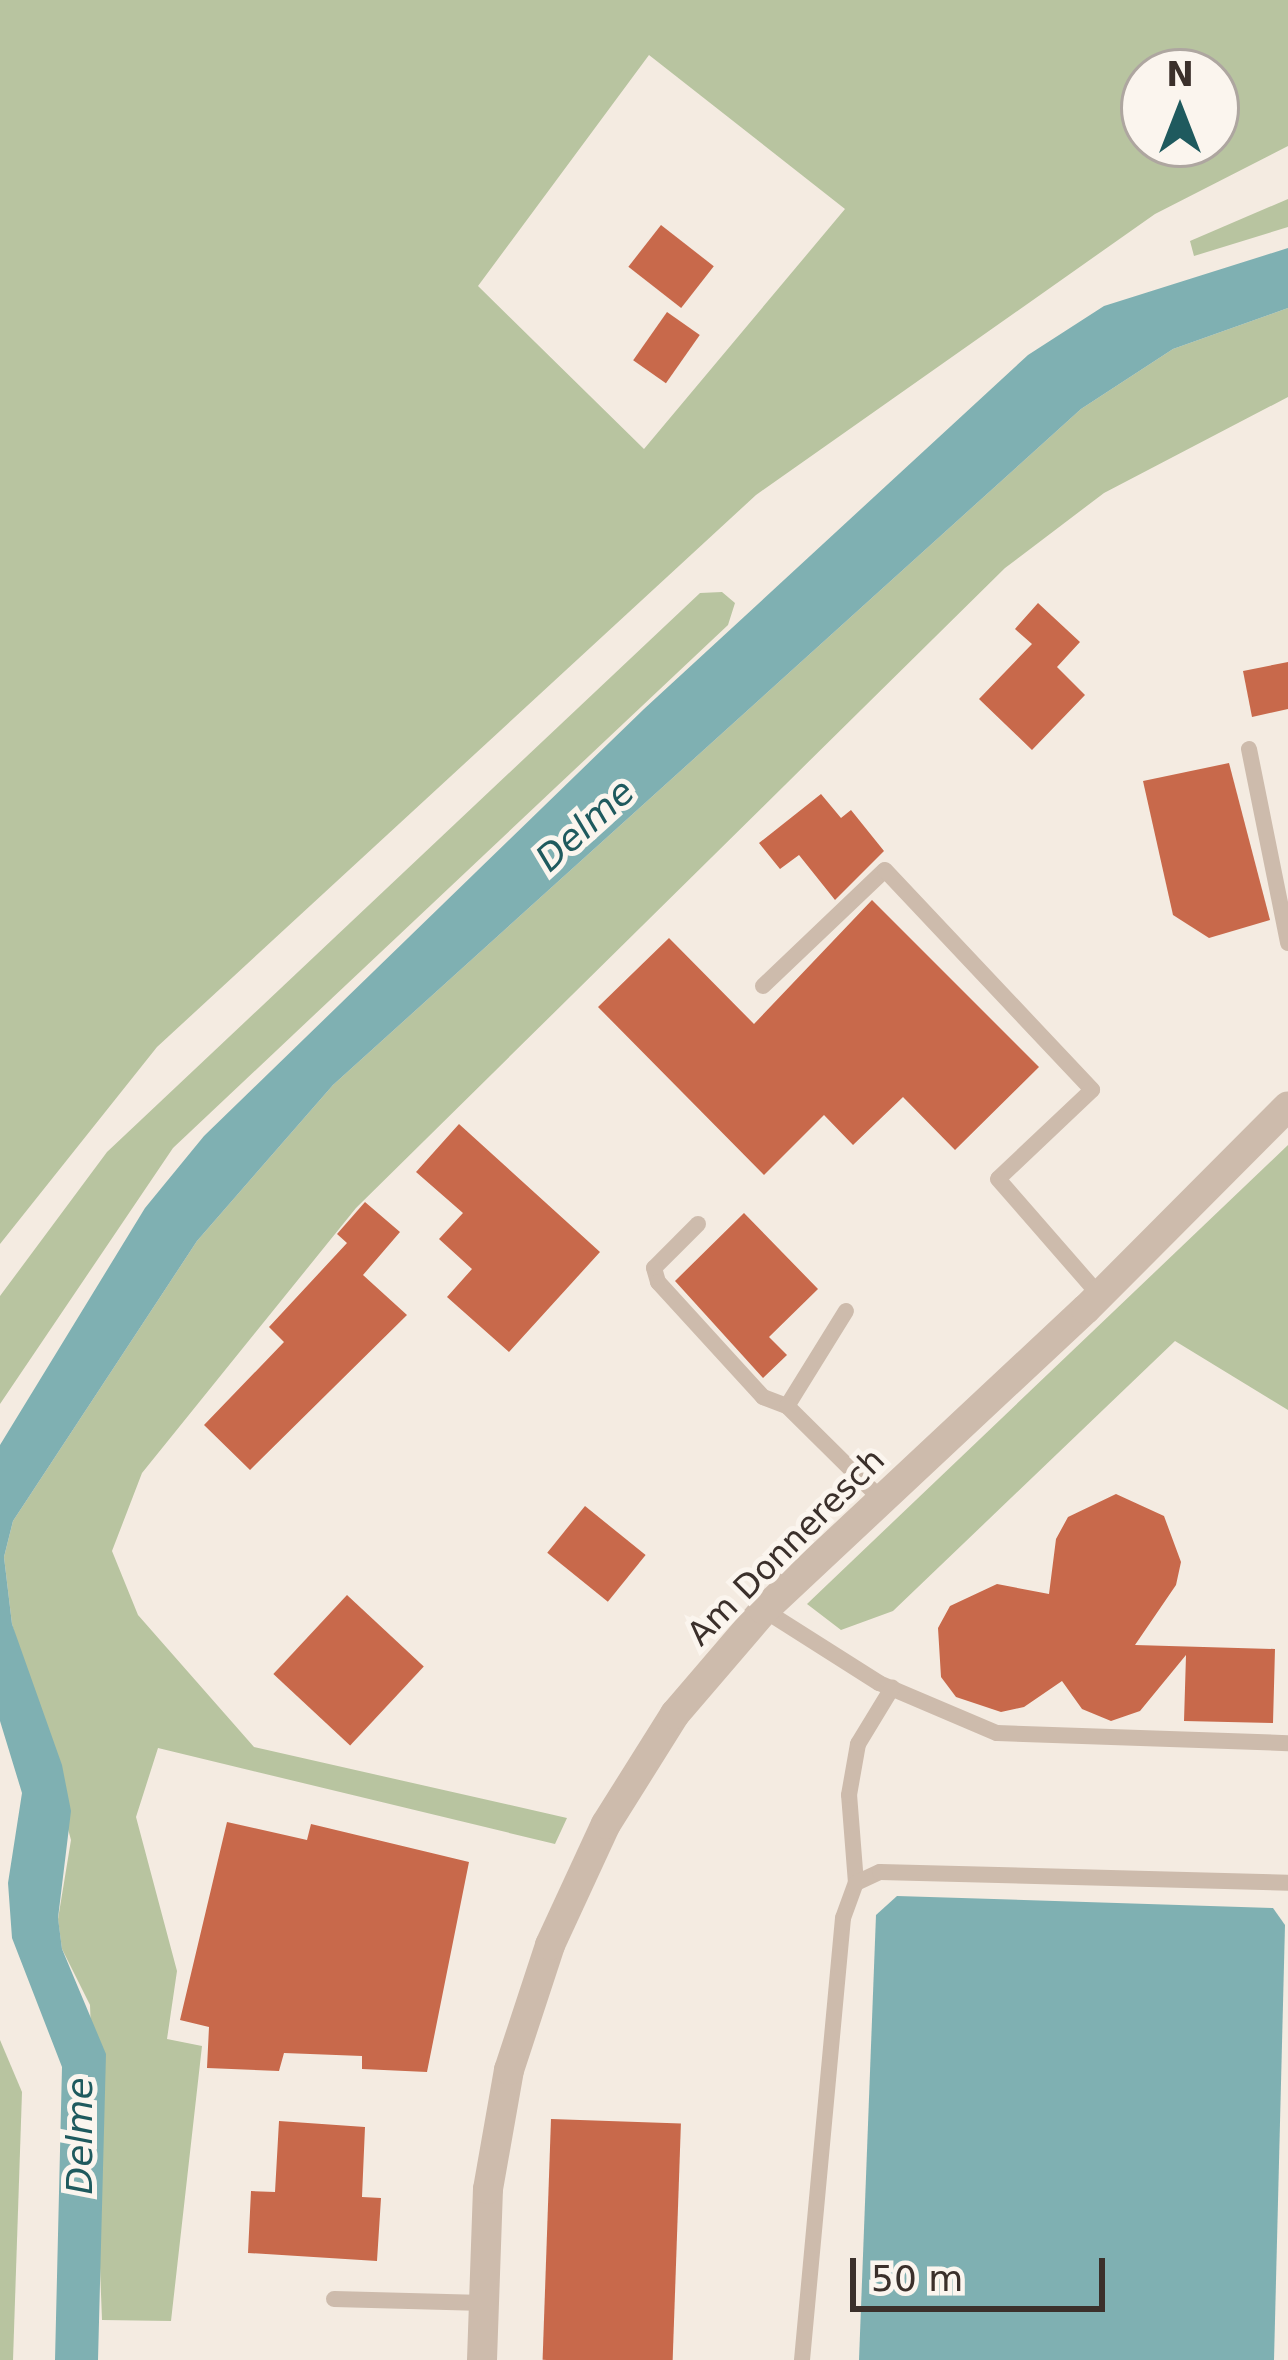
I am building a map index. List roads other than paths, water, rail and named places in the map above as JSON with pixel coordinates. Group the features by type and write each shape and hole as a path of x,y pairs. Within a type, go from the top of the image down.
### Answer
{"street":[{"name":"Am Donneresch","path":"482,2360 488,2189 509,2070 550,1945 606,1825 675,1714 764,1610 1100,1296 1288,1106"}],"lane":[{"path":"1249,749 1288,944"},
{"path":"763,986 885,870 1093,1090 998,1179 1100,1296"},
{"path":"698,1224 654,1268 658,1282 763,1397 787,1406 882,1500"},
{"path":"787,1406 846,1311"},
{"path":"764,1610 892,1688 998,1733 1288,1743"},
{"path":"802,2360 843,1918 856,1882 849,1795 858,1744 892,1688"},
{"path":"856,1882 880,1872 1288,1883"},
{"path":"334,2299 484,2303"}],"water":[{"name":"Delme","path":"1288,248 1288,308 1173,349 1081,409 333,1085 197,1241 13,1521 4,1557 12,1624 62,1765 71,1811 58,1918 62,1949 106,2054 98,2360 55,2360 62,2067 12,1938 8,1883 22,1793 0,1721 0,1445 145,1208 204,1136 644,709 1028,355 1104,306"},
{"path":"897,1896 1273,1908 1285,1925 1274,2360 859,2360 876,1915"}]}
